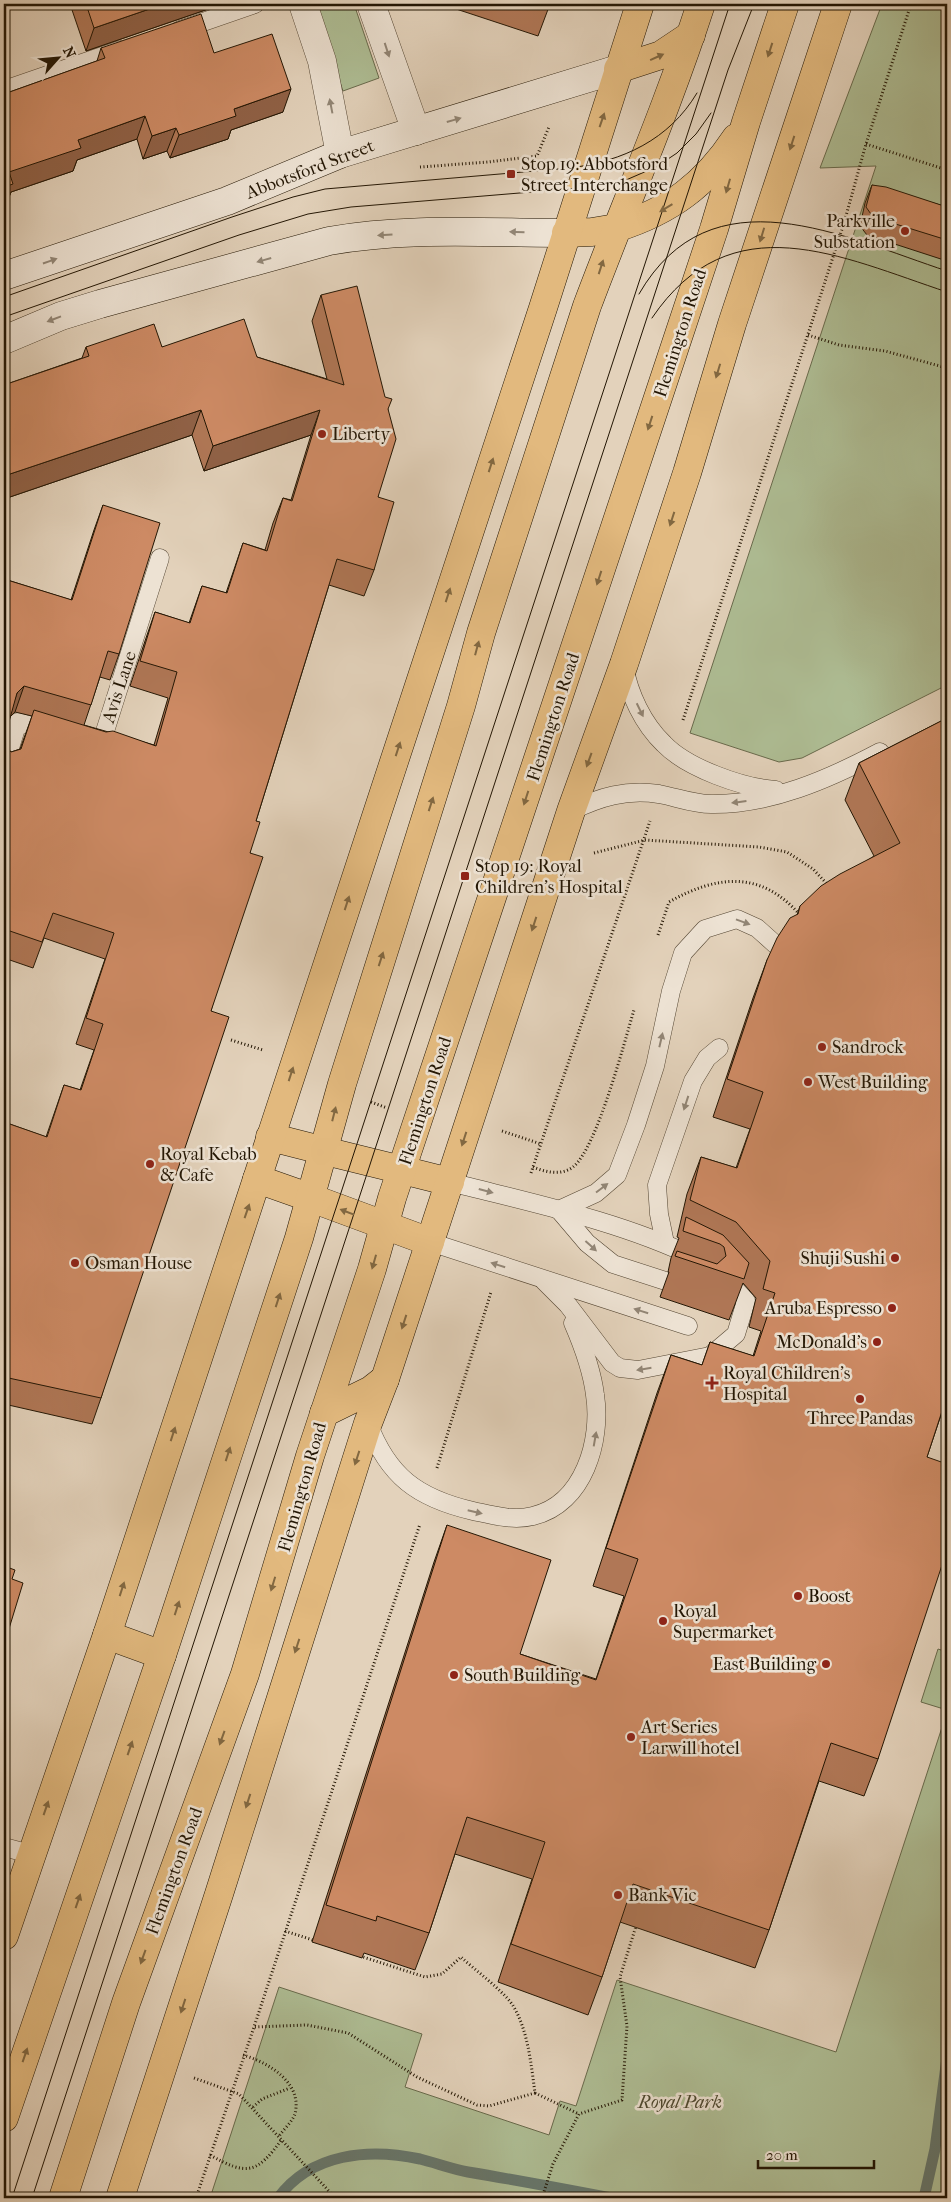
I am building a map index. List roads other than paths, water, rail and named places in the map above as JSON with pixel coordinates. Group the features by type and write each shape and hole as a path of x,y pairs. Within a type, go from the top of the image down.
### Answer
{"main road":[{"path":"4,1936 30,1854 107,1635 258,1179 270,1137 640,4"},
{"path":"4,2118 162,1655 310,1198 325,1151 339,1092 461,706 490,605 587,306 616,228 663,113 702,4"},
{"name":"Flemington Road","path":"63,2198 126,2003 245,1674 324,1413 372,1269 384,1225 714,229 746,122 785,4"},
{"path":"120,2198 368,1423 385,1379 571,811 624,664 688,473 732,324 838,4"},
{"path":"618,69 661,55 691,35"},
{"path":"566,233 592,232 616,228 650,216 689,192 718,162 746,122"},
{"path":"270,1137 450,1182"},
{"path":"258,1179 430,1242"},
{"path":"324,1413 371,1390 385,1379"},
{"path":"107,1635 162,1655"}],"street":[{"path":"303,4 322,61 340,154"},
{"path":"371,4 416,131"},
{"name":"Abbotsford Street","path":"4,276 226,201 340,154 618,69"},
{"path":"4,340 61,316 100,304 329,241 359,236 453,232 566,233"}],"lane":[{"path":"168,34 256,4"},
{"path":"4,90 132,46"},
{"name":"Avis Lane","path":"4,767 18,722 100,747 160,558"},
{"path":"624,664 632,693 646,722 673,752 722,778 739,784 786,791"},
{"path":"571,811 596,799 625,792 659,794 710,804 752,801 830,777 898,743"},
{"path":"559,1210 596,1193 617,1175 655,1066 671,991 683,953 705,929 737,919 757,928 776,945"},
{"path":"665,1243 659,1214 657,1185 693,1082 707,1058 719,1048"},
{"path":"450,1182 559,1210 665,1243 715,1267 746,1301 736,1334 710,1356 638,1370 620,1368 612,1363 578,1316 544,1281"},
{"path":"559,1210 587,1243 613,1264 701,1294"},
{"path":"430,1242 544,1281 688,1326"},
{"path":"368,1423 386,1461 403,1479 429,1496 459,1508 489,1515 524,1518 534,1516 556,1505 581,1478 596,1439 595,1395 580,1338 557,1294"},
{"path":"4,1847 30,1854"}],"waterway":[{"path":"924,2198 935,2149 947,2058"},
{"path":"278,2198 291,2183 307,2171 324,2163 342,2158 381,2154 420,2159 468,2172 611,2198"}],"tram line":[{"path":"12,2198 730,4"},
{"path":"32,2198 728,70 754,4"},
{"path":"4,297 232,217 293,197 325,189 570,168 608,160 643,146 658,136 673,124 697,93"},
{"path":"4,317 239,235 308,214 351,207 580,188 626,180 656,167 677,153 696,134 711,113"},
{"path":"639,294 669,256 703,233 741,223 781,223 823,230 947,271"},
{"path":"652,318 683,282 717,260 752,249 789,248 828,254 947,292"}],"place":[{"name":"Stop 19: Abbotsford Street Interchange","path":"511,174"},
{"name":"Parkville Substation","path":"905,231"},
{"name":"Liberty","path":"322,434"},
{"name":"Stop 19: Royal Children's Hospital","path":"465,876"},
{"name":"Sandrock","path":"822,1047"},
{"name":"West Building","path":"808,1082"},
{"name":"Royal Kebab & Cafe","path":"150,1164"},
{"name":"Shuji Sushi","path":"895,1258"},
{"name":"Osman House","path":"75,1263"},
{"name":"Aruba Espresso","path":"892,1308"},
{"name":"McDonald's","path":"877,1342"},
{"name":"Royal Children's Hospital","path":"712,1383"},
{"name":"Three Pandas","path":"860,1399"},
{"name":"Boost","path":"798,1596"},
{"name":"Royal Supermarket","path":"663,1621"},
{"name":"East Building","path":"826,1664"},
{"name":"South Building","path":"454,1675"},
{"name":"Art Series Larwill hotel","path":"631,1737"},
{"name":"Bank Vic","path":"618,1895"}],"park label":[{"name":"Royal Park","path":"680,2102"}]}
